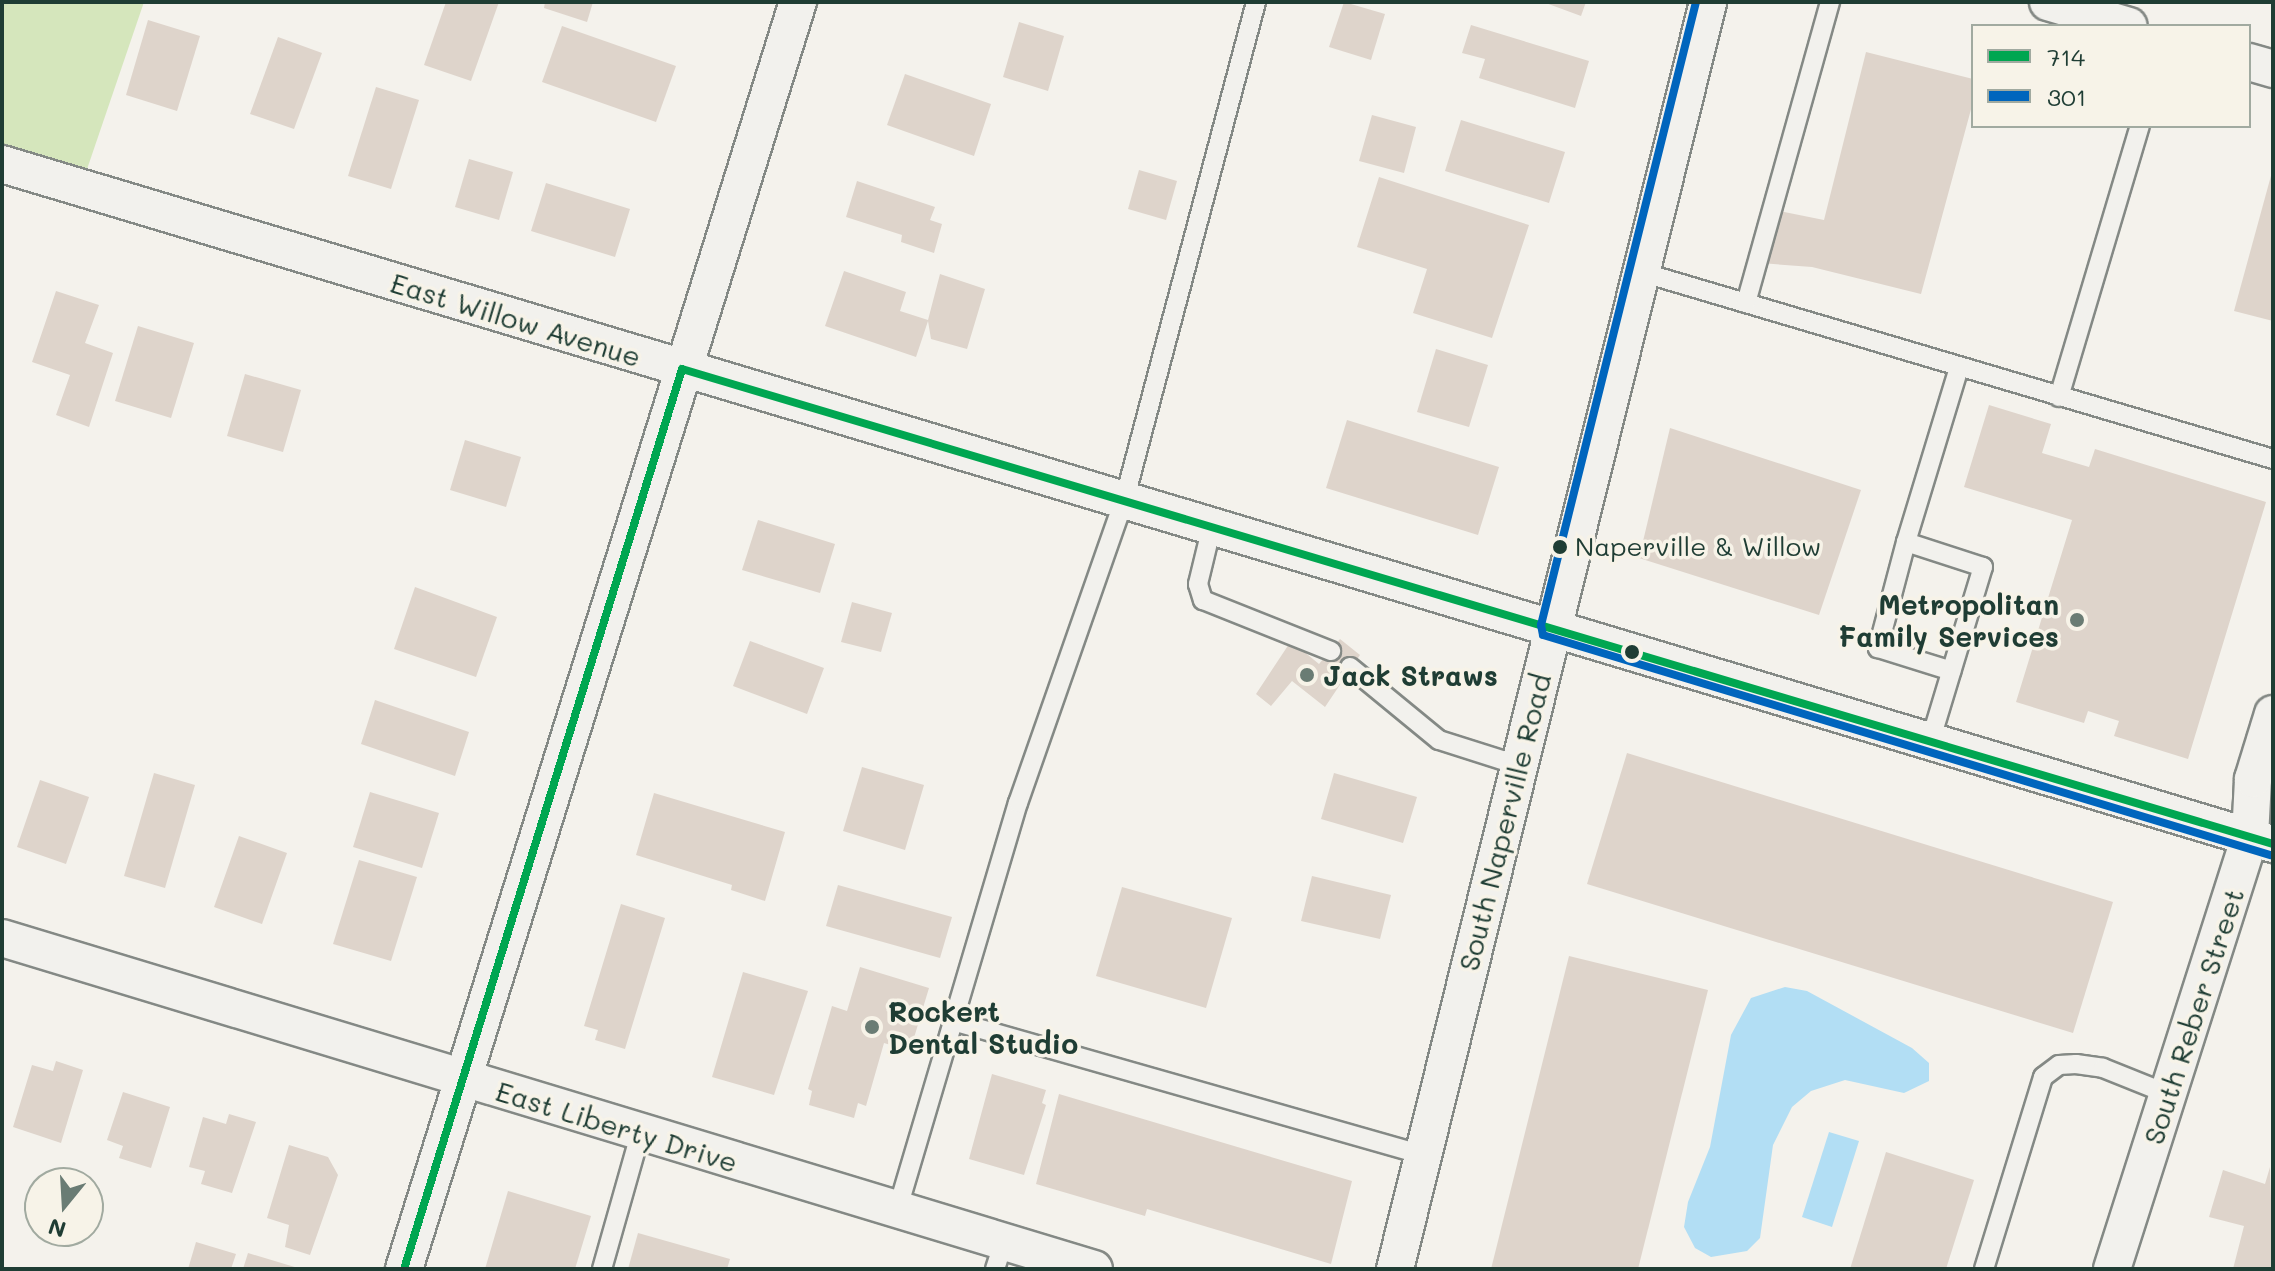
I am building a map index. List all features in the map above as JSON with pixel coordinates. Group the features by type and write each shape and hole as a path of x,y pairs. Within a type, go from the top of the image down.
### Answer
{"street":[{"path":"404,1269 798,2"},
{"name":"South Naperville Road","path":"1395,1269 1420,1154 1708,2"},
{"path":"2048,2 2122,24"},
{"path":"2251,63 2273,69"},
{"name":"East Willow Avenue","path":"2,164 2262,841"},
{"name":"South Reber Street","path":"2112,1269 2168,1094 2262,841 2253,779 2273,714"},
{"name":"East Liberty Drive","path":"2,938 897,1211 1000,1255 1094,1269"}],"lane":[{"path":"897,1211 1018,803 1124,501 1256,2"},
{"path":"1746,303 1830,2"},
{"path":"2059,397 2139,128"},
{"path":"1641,272 2273,459"},
{"path":"1952,671 1878,648 1906,542 1959,368"},
{"path":"1212,526 1198,584 1203,600 1331,651"},
{"path":"1906,542 1983,567 1930,742"},
{"path":"1350,667 1439,740 1518,765"},
{"path":"953,1021 1420,1154"},
{"path":"1984,1269 2043,1077 2059,1065 2076,1064 2103,1068 2168,1094"},
{"path":"602,1269 640,1135"}],"green space":[{"path":"2,2 144,2 84,178 2,153"}],"water":[{"path":"1785,987 1807,991 1912,1048 1929,1063 1929,1081 1904,1093 1845,1080 1811,1091 1792,1107 1773,1145 1760,1238 1747,1251 1711,1257 1695,1248 1684,1227 1688,1202 1710,1147 1731,1035 1751,998"},
{"path":"1829,1132 1859,1141 1832,1227 1802,1217"}],"building":[{"path":"446,2 499,2 471,81 424,65"},
{"path":"545,2 593,2 587,22 544,8"},
{"path":"1344,2 1385,14 1371,60 1329,47"},
{"path":"1543,2 1586,2 1581,16"},
{"path":"148,20 200,36 177,111 126,95"},
{"path":"1019,22 1064,36 1048,91 1003,77"},
{"path":"1471,25 1589,61 1575,108 1479,78 1485,59 1462,53"},
{"path":"562,26 676,66 656,122 542,82"},
{"path":"278,37 322,53 294,129 250,114"},
{"path":"1866,52 1971,78 1971,109 1921,294 1812,267 1760,263 1774,210 1824,220"},
{"path":"905,74 991,104 974,156 887,125"},
{"path":"376,87 419,100 391,189 348,176"},
{"path":"1372,115 1416,127 1404,173 1359,161"},
{"path":"1461,120 1565,152 1549,203 1445,171"},
{"path":"469,159 513,172 499,220 455,207"},
{"path":"1139,170 1177,181 1166,220 1128,209"},
{"path":"2273,172 2273,321 2234,311"},
{"path":"1379,177 1529,225 1492,338 1413,313 1427,269 1357,247"},
{"path":"857,181 935,207 930,220 942,224 934,253 901,242 902,235 846,217"},
{"path":"546,183 630,209 615,257 531,231"},
{"path":"844,271 906,292 900,311 928,320 940,274 985,289 967,349 931,339 928,321 916,357 825,326"},
{"path":"56,291 99,305 85,343 113,353 89,427 56,415 70,375 32,362"},
{"path":"138,326 194,343 171,418 115,401"},
{"path":"1436,349 1488,365 1469,427 1417,412"},
{"path":"245,374 301,390 283,452 227,436"},
{"path":"1989,405 2051,424 2042,453 2089,467 2095,449 2266,502 2188,759 2114,736 2119,721 2088,711 2084,723 2016,702 2072,520 1964,487"},
{"path":"1347,420 1499,467 1478,535 1326,488"},
{"path":"1670,428 1861,490 1819,615 1639,558"},
{"path":"465,440 521,457 506,507 450,490"},
{"path":"758,520 835,544 820,593 742,570"},
{"path":"415,587 497,617 476,677 394,649"},
{"path":"852,602 892,613 881,652 841,642"},
{"name":"Jack Straws","path":"1340,639 1360,655 1325,707 1292,681 1271,706 1256,694 1291,641 1319,664"},
{"path":"750,641 824,668 807,714 733,686"},
{"path":"375,700 469,732 455,776 361,744"},
{"path":"1627,753 2113,902 2073,1033 1587,884"},
{"path":"862,767 924,785 905,850 843,831"},
{"path":"154,773 195,785 165,888 124,876"},
{"path":"1334,773 1417,797 1403,843 1321,819"},
{"path":"40,780 89,797 66,864 17,847"},
{"path":"370,792 439,813 422,868 353,847"},
{"path":"654,793 785,832 765,901 731,890 732,885 636,855"},
{"path":"239,836 287,853 262,924 214,907"},
{"path":"359,860 417,877 391,961 333,944"},
{"path":"1312,876 1391,895 1380,939 1301,921"},
{"path":"838,885 952,917 940,958 826,926"},
{"path":"1122,887 1232,918 1206,1008 1096,976"},
{"path":"621,904 665,918 625,1049 595,1040 598,1030 584,1026"},
{"path":"1569,956 1708,990 1638,1269 1491,1269"},
{"name":"Rockert Dental Studio","path":"860,967 929,988 910,1051 884,1043 866,1106 858,1103 854,1118 809,1105 812,1091 808,1089 832,1006 847,1011"},
{"path":"743,972 808,991 774,1095 712,1077"},
{"path":"56,1061 83,1070 61,1143 13,1127 32,1065 53,1071"},
{"path":"992,1074 1046,1090 1042,1103 1046,1105 1024,1175 969,1159"},
{"path":"123,1092 170,1107 151,1168 119,1158 123,1146 107,1140"},
{"path":"1059,1094 1352,1181 1331,1264 1147,1209 1145,1216 1036,1184"},
{"path":"229,1114 256,1122 232,1193 201,1184 205,1171 189,1167 203,1117 226,1124"},
{"path":"289,1145 328,1157 338,1175 310,1255 285,1247 289,1225 267,1218"},
{"path":"1886,1152 1974,1180 1946,1269 1850,1269"},
{"path":"2270,1167 2273,1269 2233,1269 2244,1226 2209,1217 2223,1170 2265,1184"},
{"path":"508,1191 591,1216 575,1269 485,1269"},
{"path":"638,1233 730,1259 727,1269 628,1269"},
{"path":"196,1242 236,1254 231,1269 188,1269"},
{"path":"248,1253 298,1268 298,1269 243,1269"}],"transit line":[{"name":"301","path":"1696,2 1541,625 1543,635 2270,855"},
{"name":"714","path":"682,369 2273,844"},
{"name":"714","path":"404,1269 682,369"}],"place":[{"name":"Naperville & Willow","path":"1560,547"},
{"name":"Metropolitan Family Services","path":"2077,620"},
{"name":"Jack Straws","path":"1307,675"},
{"name":"Rockert Dental Studio","path":"872,1027"}]}
